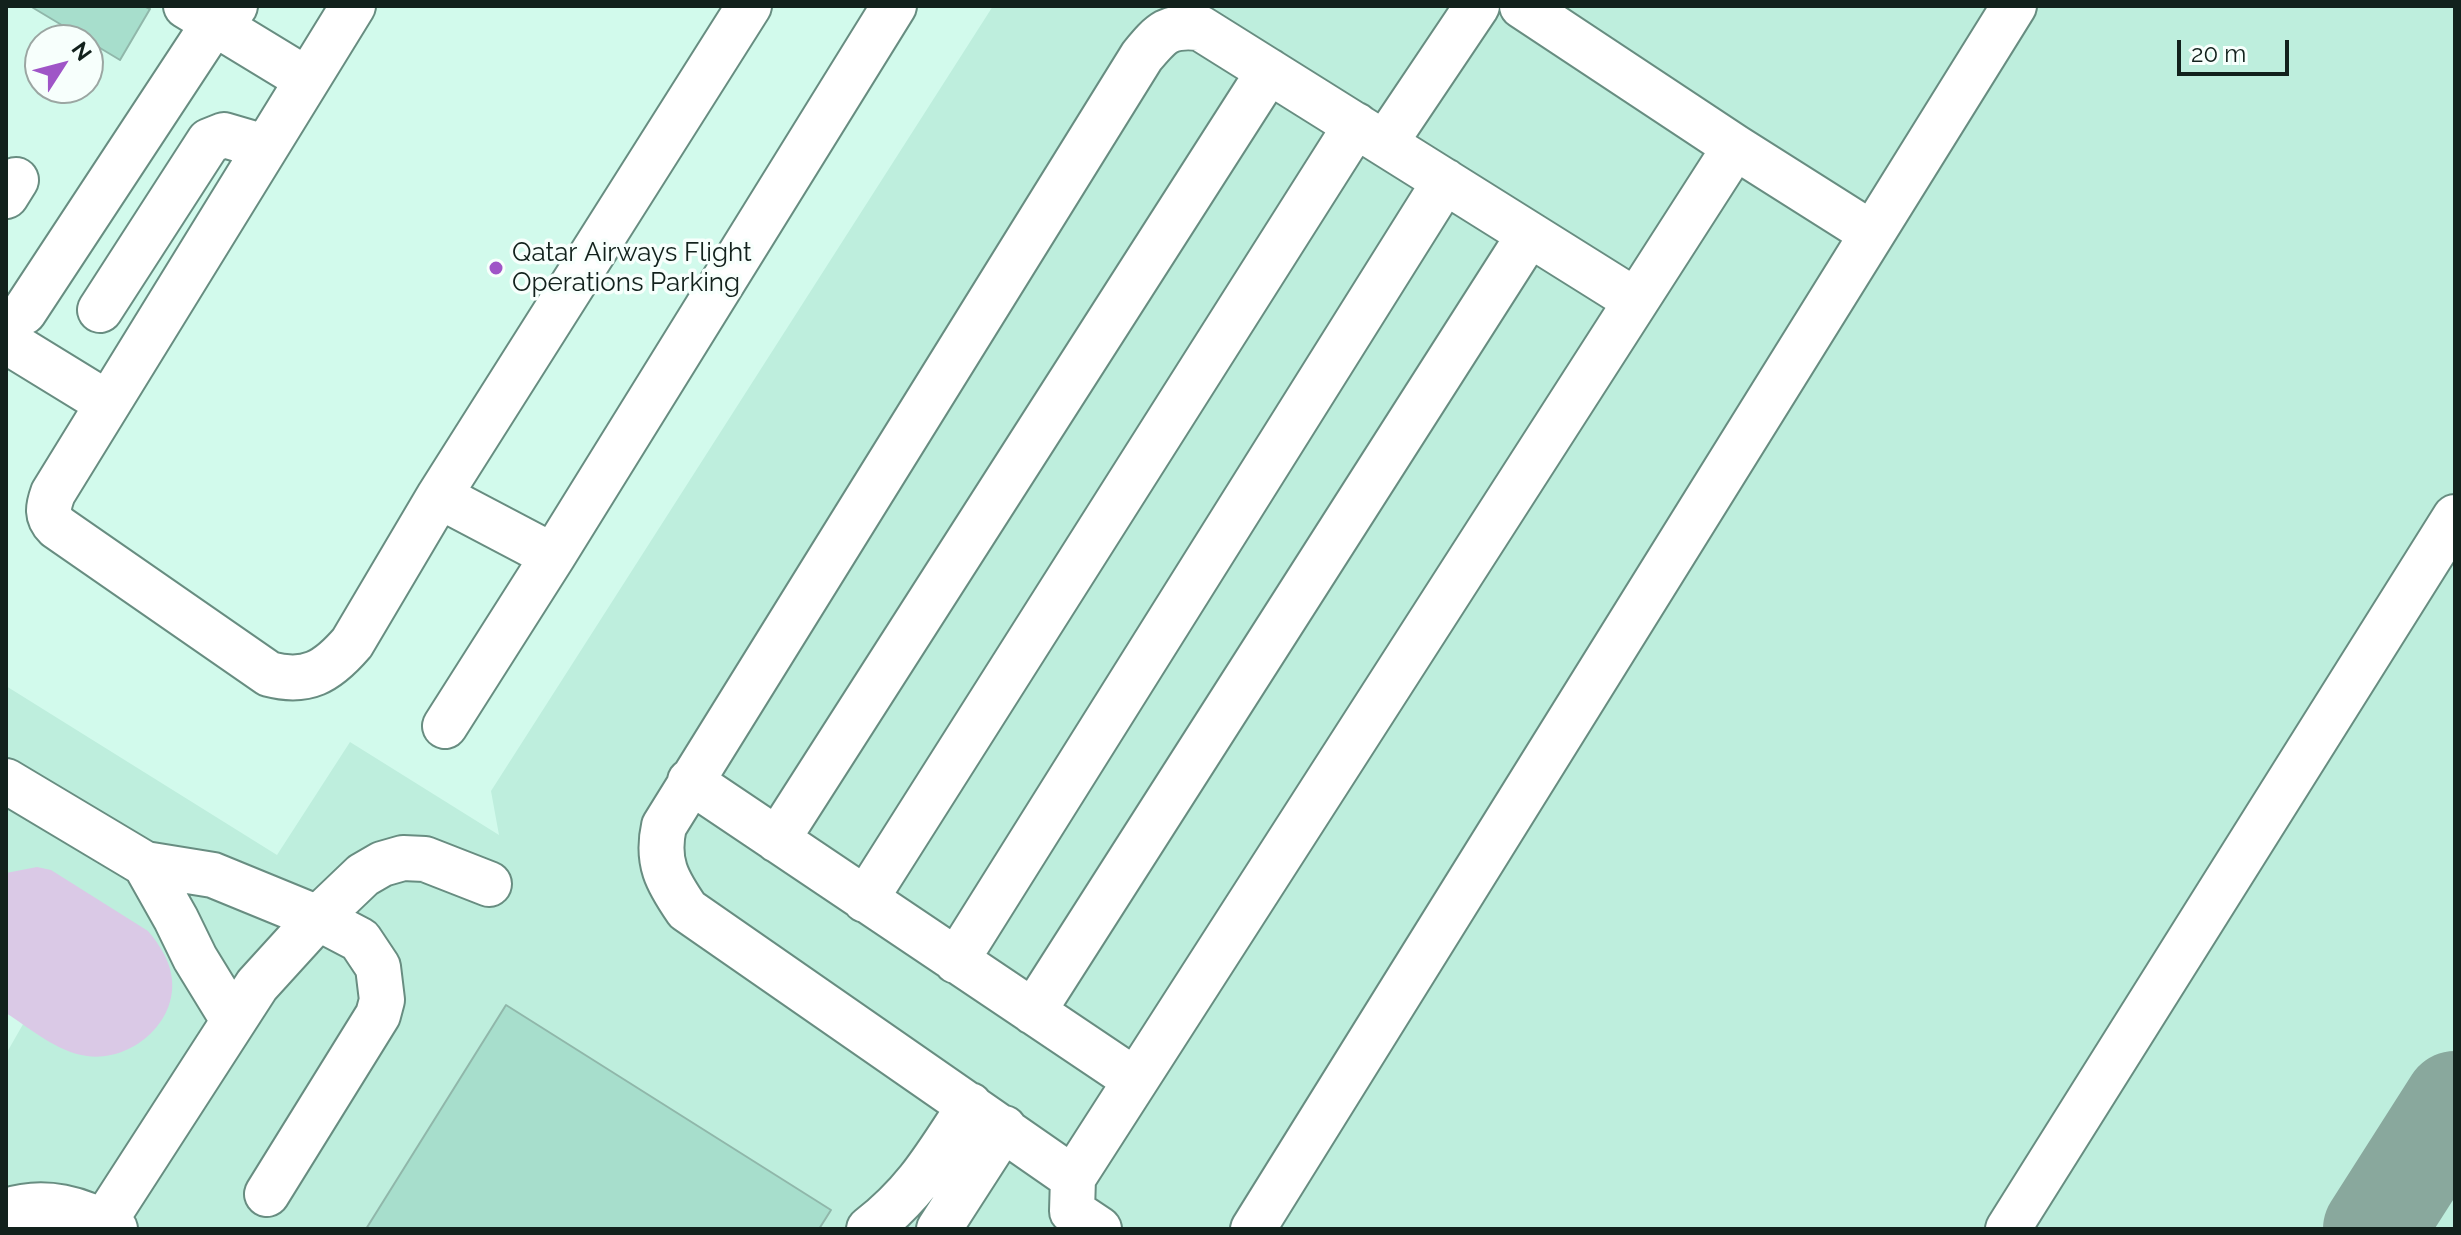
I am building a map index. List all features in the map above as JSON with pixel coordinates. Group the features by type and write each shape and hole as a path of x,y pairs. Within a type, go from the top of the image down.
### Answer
{"lane":[{"path":"353,6 107,403 53,493 48,507 49,519 57,527 269,674 290,679 316,674 338,660 352,643 439,496 749,6"},
{"path":"445,726 894,6"},
{"path":"865,900 1370,134 1477,6"},
{"path":"1522,6 1871,233"},
{"path":"1253,1229 2014,6"},
{"path":"107,403 15,327 212,12 306,79"},
{"path":"1636,301 1200,28 1180,26 1160,34 1142,56 664,826 660,845 662,866 673,890 687,910 987,1116 1076,1212 1135,1080 1636,301 1735,147"},
{"path":"777,840 1269,71"},
{"path":"100,310 209,141 224,135 265,147"},
{"path":"956,961 1445,181"},
{"path":"1033,1012 1529,235"},
{"path":"439,496 553,556"},
{"path":"2008,1229 2455,517"},
{"path":"6,781 145,864 213,875 318,918 360,940 370,953 378,967 382,1000 378,1015 267,1194"},
{"path":"690,781 1135,1080"},
{"path":"6,1211 22,1205 50,1204 79,1211 109,1226 257,985 318,918 363,875 382,864 403,858 425,859 489,884"},
{"path":"145,864 195,958 233,1020"},
{"path":"869,1229 897,1207 987,1116"},
{"path":"939,1229 987,1116"}],"shaded area":[{"path":"993,6 2455,6 2455,1229 6,1229 6,1054 78,928 6,881 6,686 277,855 350,742 499,835 491,791"},
{"path":"37,867 51,870 148,931 164,954 172,980 166,1012 147,1037 119,1053 103,1056 76,1054 45,1039 6,1013 6,873"}],"building":[{"path":"30,6 144,6 150,9 120,60 104,50 104,24 60,24"},
{"path":"506,1005 831,1210 819,1229 366,1229"}],"taxiway":[{"path":"2374,1229 2455,1102"}],"place":[{"name":"Qatar Airways Flight Operations Parking","path":"496,268"}]}
